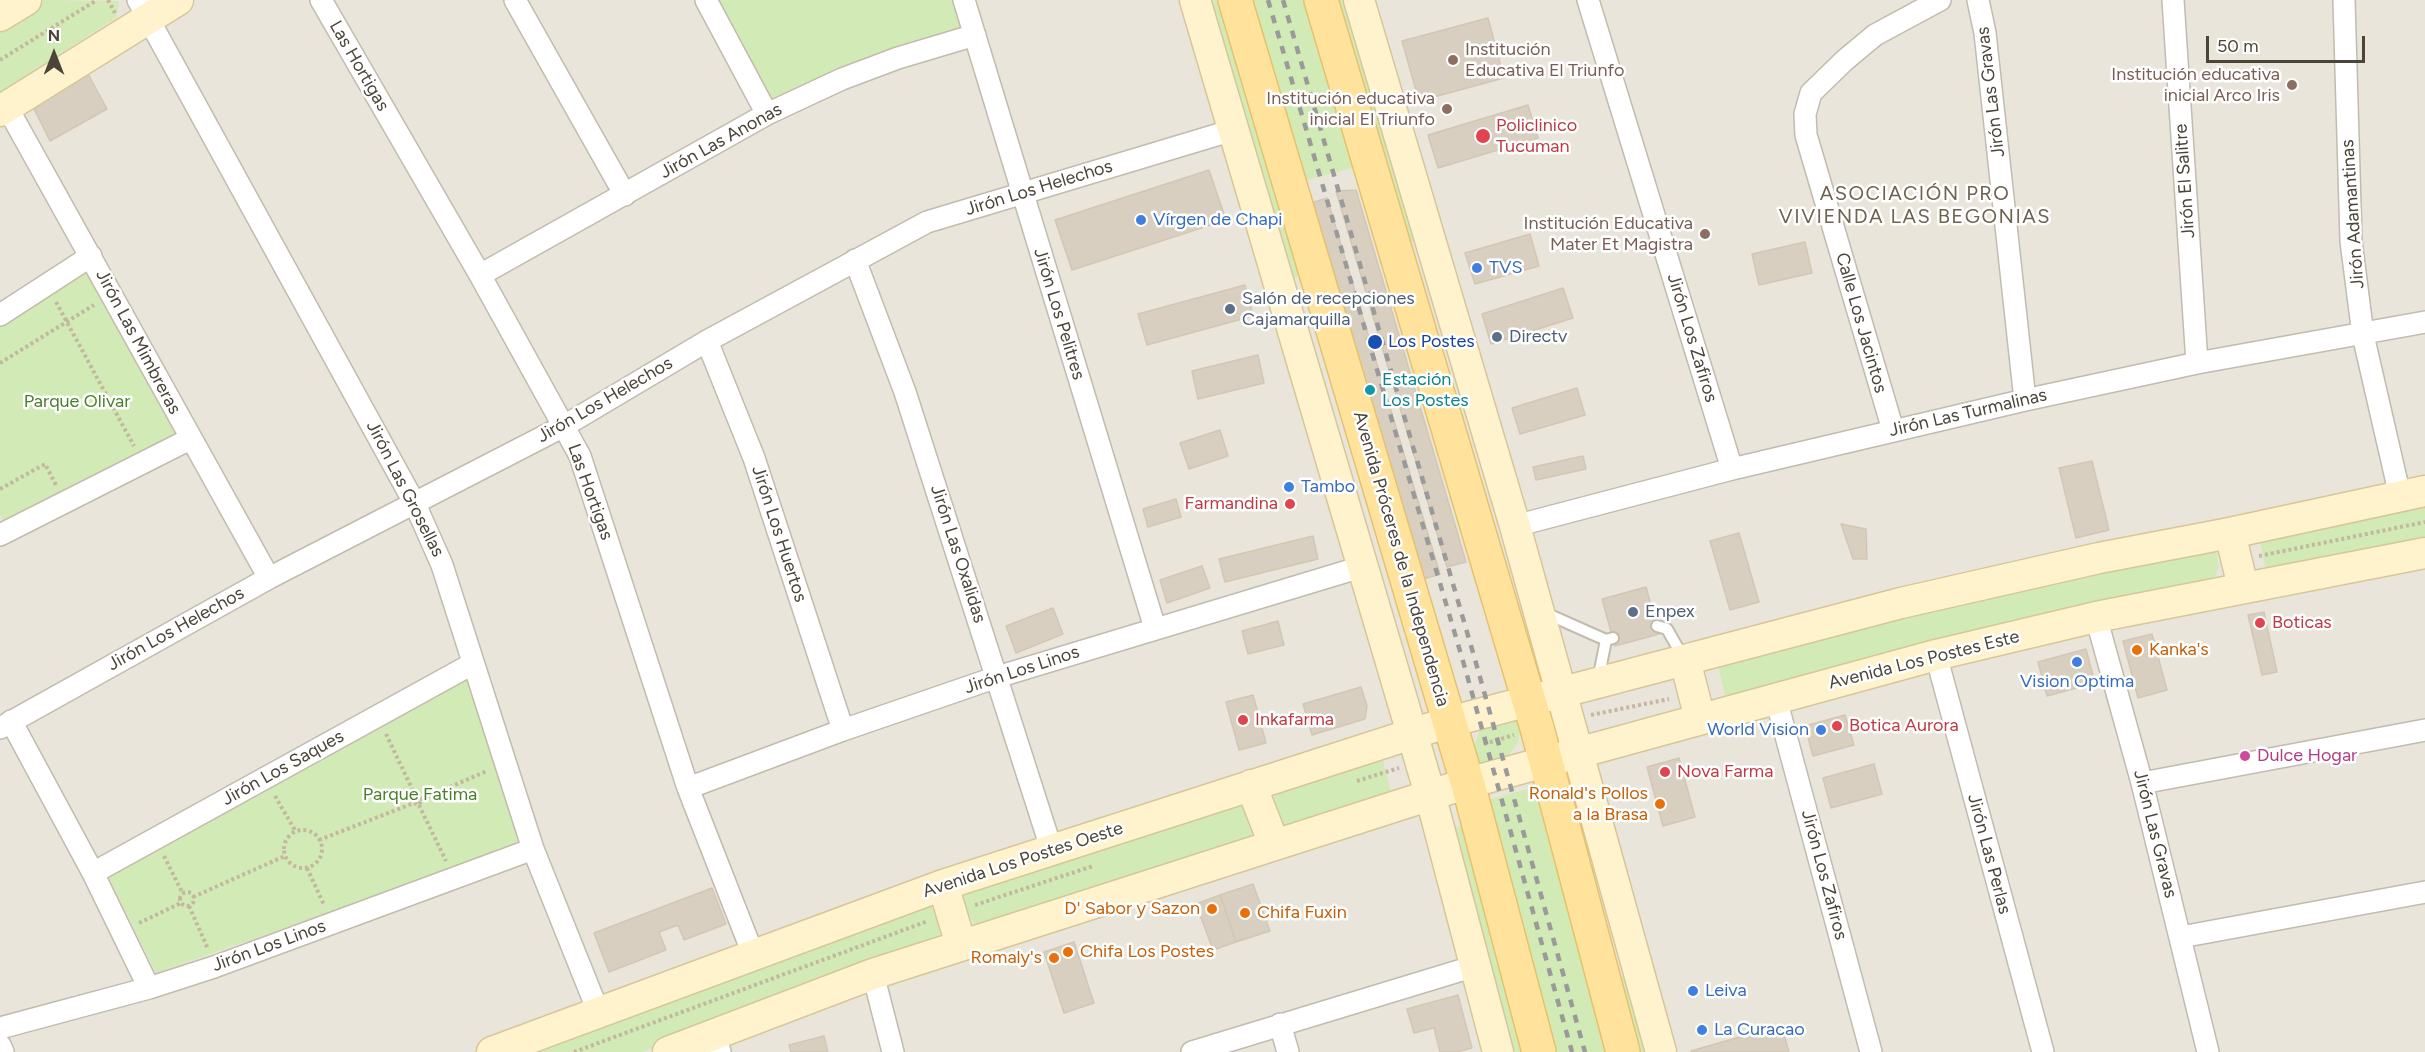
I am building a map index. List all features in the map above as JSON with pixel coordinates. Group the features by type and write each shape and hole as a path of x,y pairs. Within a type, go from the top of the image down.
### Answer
{"main road":[{"path":"0,16 26,0"},
{"path":"3,109 143,9 178,0"},
{"path":"1195,0 1430,794 1498,1052"},
{"name":"Avenida Próceres de la Independencia","path":"1235,0 1468,783 1539,1052"},
{"path":"1321,0 1533,715 1623,1052"},
{"path":"1359,0 1539,609 1661,1052"},
{"path":"1561,692 1901,603 2099,558 2412,494"},
{"path":"2230,533 2243,587"},
{"name":"Avenida Los Postes Este","path":"1430,794 1936,655 2096,617 2425,553"},
{"path":"1685,660 1700,719"},
{"name":"Avenida Los Postes Oeste","path":"492,1052 753,954 947,899 1052,851 1251,785 1412,733 1454,737 1533,715 1561,692"},
{"path":"1251,785 1274,844"},
{"path":"668,1052 718,1043 873,974 1430,794"},
{"path":"947,899 961,945"}],"street":[{"name":"Las Hortigas","path":"321,0 480,275 580,456 688,788 753,954"},
{"path":"515,0 626,195"},
{"path":"706,0 767,114"},
{"name":"Jirón Los Pelitres","path":"964,0 1155,628"},
{"name":"Calle Los Jacintos","path":"1893,430 1806,135 1805,114 1811,93 1845,60 1875,35 1940,0"},
{"name":"Jirón Las Gravas","path":"1978,0 1985,33 2025,400"},
{"name":"Jirón El Salitre","path":"2173,0 2197,363"},
{"name":"Jirón Adamantinas","path":"2344,0 2351,241 2363,335 2412,494"},
{"name":"Jirón Los Zafiros","path":"1594,2 1732,469"},
{"name":"Jirón Las Grosellas","path":"143,9 415,504 442,565 533,849 598,1011"},
{"name":"Jirón Las Anonas","path":"480,275 767,114 864,70 975,35"},
{"name":"Jirón Las Mimbreras","path":"3,109 92,256 190,439 269,578"},
{"name":"Jirón Los Helechos","path":"6,724 269,578 564,426 707,341 927,222 1233,130"},
{"path":"0,315 92,256"},
{"name":"Jirón Las Oxalidas","path":"855,260 905,392 1052,851"},
{"name":"Jirón Las Turmalinas","path":"1515,526 1732,469 2025,400 2197,363 2363,335 2425,322"},
{"name":"Jirón Los Huertos","path":"707,341 754,459 843,730"},
{"path":"0,535 190,439"},
{"name":"Jirón Los Linos","path":"688,788 843,730 998,677 1361,567"},
{"name":"Jirón Las Gravas","path":"2096,617 2142,783 2208,1052"},
{"name":"Jirón Las Perlas","path":"1936,655 2043,1052"},
{"name":"Jirón Los Saques","path":"93,873 472,664"},
{"name":"Jirón Los Zafiros","path":"1776,699 1871,1052"},
{"path":"6,724 93,873 149,988"},
{"path":"2142,783 2425,730"},
{"name":"Jirón Los Linos","path":"0,1028 149,988 533,849"},
{"path":"2181,936 2425,892"},
{"path":"1192,1052 1475,966"},
{"path":"873,974 893,1052"},
{"path":"1280,1024 1288,1052"},
{"path":"0,1045 3,1052"}],"lane":[{"path":"1539,609 1609,639 1597,682"},
{"path":"1657,626 1667,629 1685,660"}],"path":[{"path":"0,60 97,0"},
{"path":"54,298 136,449"},
{"path":"0,363 99,302"},
{"path":"0,489 45,464 60,493"},
{"path":"1454,737 1533,715"},
{"path":"375,737 385,731 416,797 414,803"},
{"path":"419,805 422,799 491,770 487,760"},
{"path":"1348,783 1420,762"},
{"path":"273,793 296,832"},
{"path":"416,797 422,799"},
{"path":"319,840 414,803 419,805 448,867"},
{"path":"307,831 319,840 321,855 314,865 307,868 294,867 285,856 286,839 296,832 307,831"},
{"path":"153,858 162,853 183,894 181,903"},
{"path":"193,897 285,856"},
{"path":"574,1052 947,899 1095,865"},
{"path":"307,868 326,911"},
{"path":"183,894 188,893 193,897"},
{"path":"189,906 193,903 193,897"},
{"path":"138,924 181,903 189,906 210,952 200,955"},
{"path":"134,915 143,933"}],"shaded area":[{"path":"0,0 2425,0 2425,1052 0,1052"}],"green space":[{"path":"41,0 119,1 117,17 0,92 0,26"},
{"path":"715,0 957,0 965,27 770,103"},
{"path":"1202,0 1221,0 1301,275 1283,282"},
{"path":"1247,0 1307,0 1356,167 1300,182"},
{"path":"1329,0 1348,0 1417,240 1403,245"},
{"name":"Parque Olivar","path":"93,266 180,432 7,527 0,514 0,323"},
{"path":"2425,500 2425,540 2266,571 2259,537"},
{"path":"2206,549 2217,554 2219,568 2213,579 1726,700 1718,665 1918,606"},
{"name":"Parque Fatima","path":"466,678 522,845 156,973 108,876"},
{"path":"1519,711 1521,730 1517,744 1505,759 1475,766 1474,747 1481,727"},
{"path":"1381,754 1392,796 1291,828 1280,823 1274,809 1274,797 1280,788"},
{"path":"1539,786 1612,1052 1551,1052 1484,801"},
{"path":"1238,800 1248,808 1254,833 1250,843 976,926 965,909 963,893"},
{"path":"1466,824 1527,1052 1510,1052 1450,830"},
{"path":"920,903 932,907 940,931 934,943 713,1027 642,1052 524,1052"},
{"path":"1623,953 1650,1052 1636,1052 1622,996"}],"building":[{"name":"Institución Educativa El Triunfo","path":"1488,18 1504,78 1419,101 1402,41"},
{"path":"87,72 107,109 50,141 33,107"},
{"name":"Policlinico Tucuman","path":"1528,105 1538,138 1438,168 1428,135"},
{"name":"Vírgen de Chapi","path":"1209,170 1226,220 1072,270 1055,220"},
{"name":"Estación Los Postes","path":"1356,190 1466,562 1447,567 1336,191"},
{"name":"Estación Los Postes","path":"1327,198 1440,574 1414,582 1301,206"},
{"path":"1530,234 1539,266 1475,284 1465,253"},
{"path":"1805,242 1812,273 1759,285 1752,254"},
{"path":"1245,285 1253,316 1147,345 1138,314"},
{"path":"1563,288 1573,318 1491,344 1482,314"},
{"path":"1258,355 1264,383 1198,399 1192,371"},
{"path":"1577,388 1585,415 1520,434 1512,408"},
{"path":"1220,430 1228,456 1189,469 1180,443"},
{"path":"1583,456 1586,469 1536,480 1533,467"},
{"path":"2092,461 2109,530 2076,538 2059,468"},
{"path":"1176,499 1181,517 1148,527 1143,509"},
{"path":"1841,524 1866,529 1867,559 1853,559"},
{"path":"1739,533 1759,602 1730,610 1710,541"},
{"path":"1313,536 1318,559 1225,582 1219,559"},
{"path":"1202,566 1210,588 1167,603 1160,580"},
{"path":"1646,587 1659,634 1615,646 1602,599"},
{"path":"1053,608 1063,634 1016,653 1006,626"},
{"path":"2264,612 2277,672 2262,675 2248,615"},
{"path":"1278,621 1284,645 1248,654 1242,631"},
{"path":"2152,634 2167,690 2138,698 2123,641"},
{"path":"2086,649 2095,683 2047,696 2038,662"},
{"path":"1361,687 1367,706 1365,719 1312,735 1303,704"},
{"path":"1253,695 1266,743 1239,750 1226,702"},
{"path":"1845,715 1854,745 1813,756 1805,726"},
{"path":"1679,758 1695,817 1663,826 1647,767"},
{"path":"1874,764 1882,794 1831,808 1823,778"},
{"name":"Chifa Fuxin","path":"1253,884 1270,931 1236,942 1220,895"},
{"path":"712,888 726,924 684,940 678,925 659,932 666,950 609,972 594,933"},
{"path":"1220,895 1236,942 1213,950 1196,904"},
{"path":"1074,942 1094,1003 1064,1013 1044,952"},
{"path":"1458,995 1472,1048 1456,1052 1440,1052 1434,1028 1414,1033 1407,1009"},
{"path":"1781,1025 1789,1052 1691,1052 1691,1051"},
{"path":"824,1036 828,1052 791,1052 789,1045"}],"railway":[{"path":"1268,0 1465,668 1572,1052"},
{"path":"1283,0 1476,663 1585,1052"}],"place":[{"name":"Institución Educativa El Triunfo","path":"1453,60"},
{"name":"Institución educativa inicial Arco Iris","path":"2292,85"},
{"name":"Institución educativa inicial El Triunfo","path":"1447,109"},
{"name":"Policlinico Tucuman","path":"1483,136"},
{"name":"Vírgen de Chapi","path":"1141,220"},
{"name":"Institución Educativa Mater Et Magistra","path":"1705,234"},
{"name":"TVS","path":"1477,268"},
{"name":"Salón de recepciones Cajamarquilla","path":"1230,309"},
{"name":"Directv","path":"1497,337"},
{"name":"Los Postes","path":"1375,342"},
{"name":"Estación Los Postes","path":"1370,390"},
{"name":"Tambo","path":"1289,487"},
{"name":"Farmandina","path":"1290,504"},
{"name":"Enpex","path":"1633,612"},
{"name":"Boticas","path":"2260,623"},
{"name":"Kanka's","path":"2137,650"},
{"name":"Vision Optima","path":"2077,662"},
{"name":"Inkafarma","path":"1243,720"},
{"name":"Botica Aurora","path":"1837,726"},
{"name":"World Vision","path":"1821,730"},
{"name":"Dulce Hogar","path":"2245,756"},
{"name":"Nova Farma","path":"1665,772"},
{"name":"Ronald's Pollos a la Brasa","path":"1660,804"},
{"name":"D' Sabor y Sazon","path":"1212,909"},
{"name":"Chifa Fuxin","path":"1245,913"},
{"name":"Chifa Los Postes","path":"1068,952"},
{"name":"Romaly's","path":"1054,958"},
{"name":"Leiva","path":"1693,991"},
{"name":"La Curacao","path":"1702,1030"}],"district":[{"name":"ASOCIACIÓN PRO VIVIENDA LAS BEGONIAS","path":"1915,206"}]}
